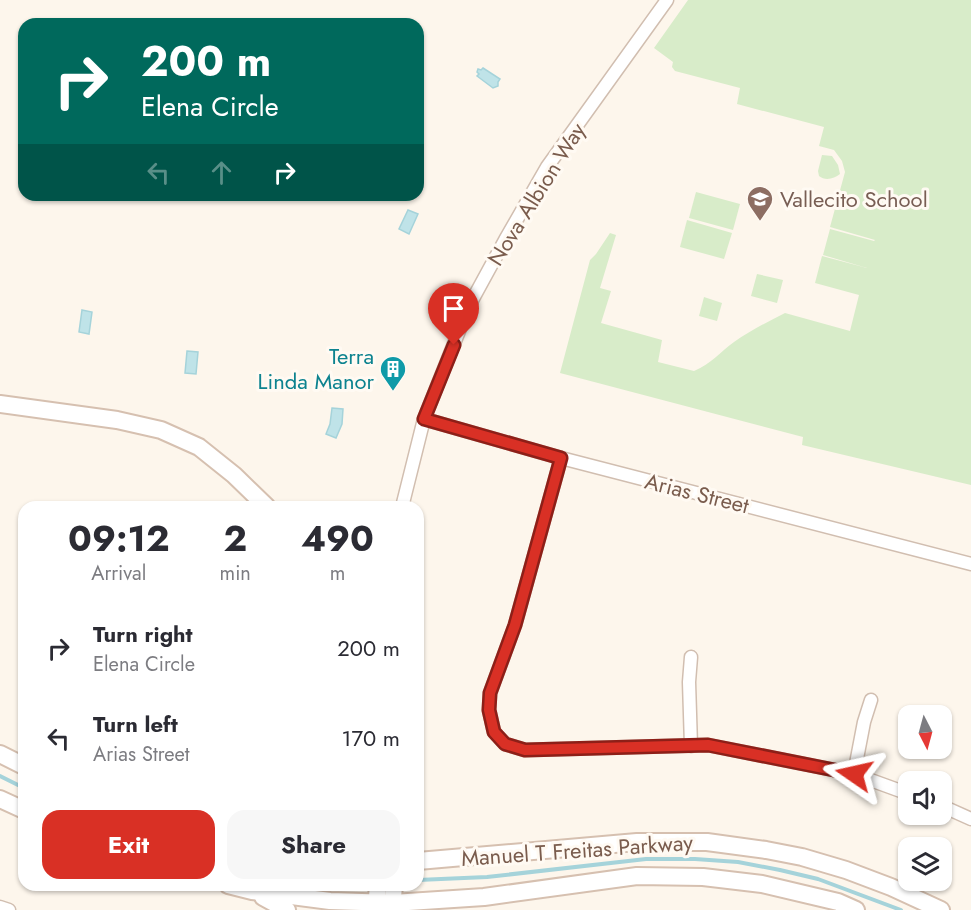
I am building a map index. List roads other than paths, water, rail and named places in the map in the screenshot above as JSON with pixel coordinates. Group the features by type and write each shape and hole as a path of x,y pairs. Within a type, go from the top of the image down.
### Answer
{"main road":[{"path":"0,404 115,420 161,430 199,447 234,475 261,501"},
{"path":"0,754 18,763"},
{"path":"0,799 18,807"},
{"name":"Manuel T Freitas Parkway","path":"424,860 637,842 707,842 802,857 891,887 941,910"},
{"name":"Manuel T Freitas Parkway","path":"252,891 330,902 385,896 484,897 637,876 704,877 762,884 838,902 856,910"},
{"path":"252,891 287,910"}],"street":[{"name":"Nova Albion Way","path":"404,501 424,419 470,306 547,167 667,0"},
{"name":"Arias Street","path":"424,419 561,458 971,564"},
{"path":"561,458 515,625 490,693 489,710 494,732 505,744 525,750 708,745 854,774 898,790"},
{"path":"690,657 691,746"},
{"path":"854,774 864,722 871,700"},
{"path":"952,810 971,819"},
{"path":"0,907 9,910"}],"water":[{"path":"483,68 500,79 498,86 493,88 477,76 478,69"},
{"path":"408,210 418,214 409,234 399,229"},
{"path":"82,310 92,312 89,334 79,332"},
{"path":"187,351 198,352 196,374 185,373"},
{"path":"332,408 343,409 342,424 336,438 326,434"}],"waterway":[{"path":"0,776 18,785"},
{"path":"424,880 487,877 646,859 695,859 738,862 818,879 901,910"}],"place":[{"name":"Vallecito School","path":"760,222"},
{"name":"Terra Linda Manor","path":"393,392"}]}
